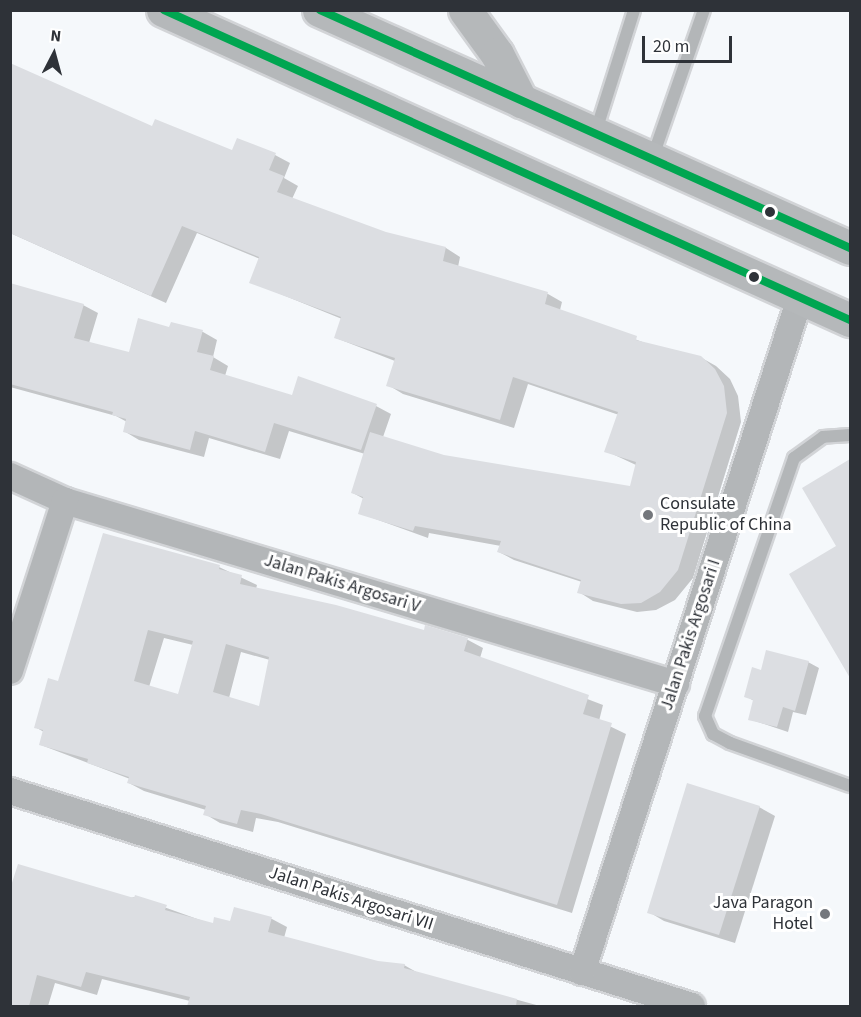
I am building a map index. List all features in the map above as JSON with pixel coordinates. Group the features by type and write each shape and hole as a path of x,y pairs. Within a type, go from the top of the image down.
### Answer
{"main road":[{"path":"163,10 850,320"},
{"path":"319,10 850,248"},
{"path":"465,10 497,54 521,101"}],"street":[{"name":"Jalan Pakis Argosari I","path":"582,972 800,298"},
{"name":"Jalan Pakis Argosari V","path":"10,476 65,501 676,684"},
{"path":"10,671 65,501"},
{"name":"Jalan Pakis Argosari VII","path":"10,791 692,1006"}],"lane":[{"path":"595,135 634,10"},
{"path":"652,160 704,10"},
{"path":"850,435 823,437 794,458 705,716 713,734 730,743 850,786"}],"building":[{"path":"10,63 152,126 155,119 232,150 237,138 276,153 269,170 284,176 277,192 386,232 446,247 443,261 548,292 545,304 637,336 636,340 701,356 715,369 724,386 727,413 678,570 660,592 641,603 621,604 577,593 581,580 497,552 501,541 415,526 413,531 358,514 363,497 351,493 370,432 444,455 630,486 636,462 604,452 618,412 513,377 500,420 386,386 395,358 334,338 341,317 249,283 259,257 182,226 151,296 10,233"},
{"path":"10,283 84,304 74,338 129,352 138,318 169,327 171,322 203,330 197,352 214,356 210,370 292,395 298,376 377,404 361,450 274,423 265,452 195,431 190,450 123,432 126,419 112,415 113,412 10,384"},
{"path":"850,459 850,678 789,574 836,546 802,488"},
{"path":"103,533 220,565 219,569 242,575 240,584 336,605 424,630 425,625 468,638 464,651 589,695 583,714 612,723 557,905 261,814 241,810 237,824 203,815 206,806 127,783 129,777 87,763 88,759 39,745 43,730 34,728 48,678 58,681","holes":["148,630 193,641 178,694 134,681","226,644 269,657 259,706 213,692"]},
{"path":"766,650 809,661 795,711 783,707 777,727 748,720 753,700 744,697 752,667 761,670"},
{"path":"687,783 760,806 719,935 647,913"},
{"path":"18,864 134,898 135,895 167,905 165,910 213,923 214,917 230,921 234,907 272,917 268,932 378,961 405,964 404,968 517,999 516,1006 187,1006 190,997 86,972 81,987 37,975 29,1006 10,1006 10,889"}],"transit line":[{"path":"164,10 850,320"},
{"path":"320,10 850,248"}],"place":[{"name":"Consulate Republic of China","path":"648,515"},
{"name":"Java Paragon Hotel","path":"825,914"}]}
